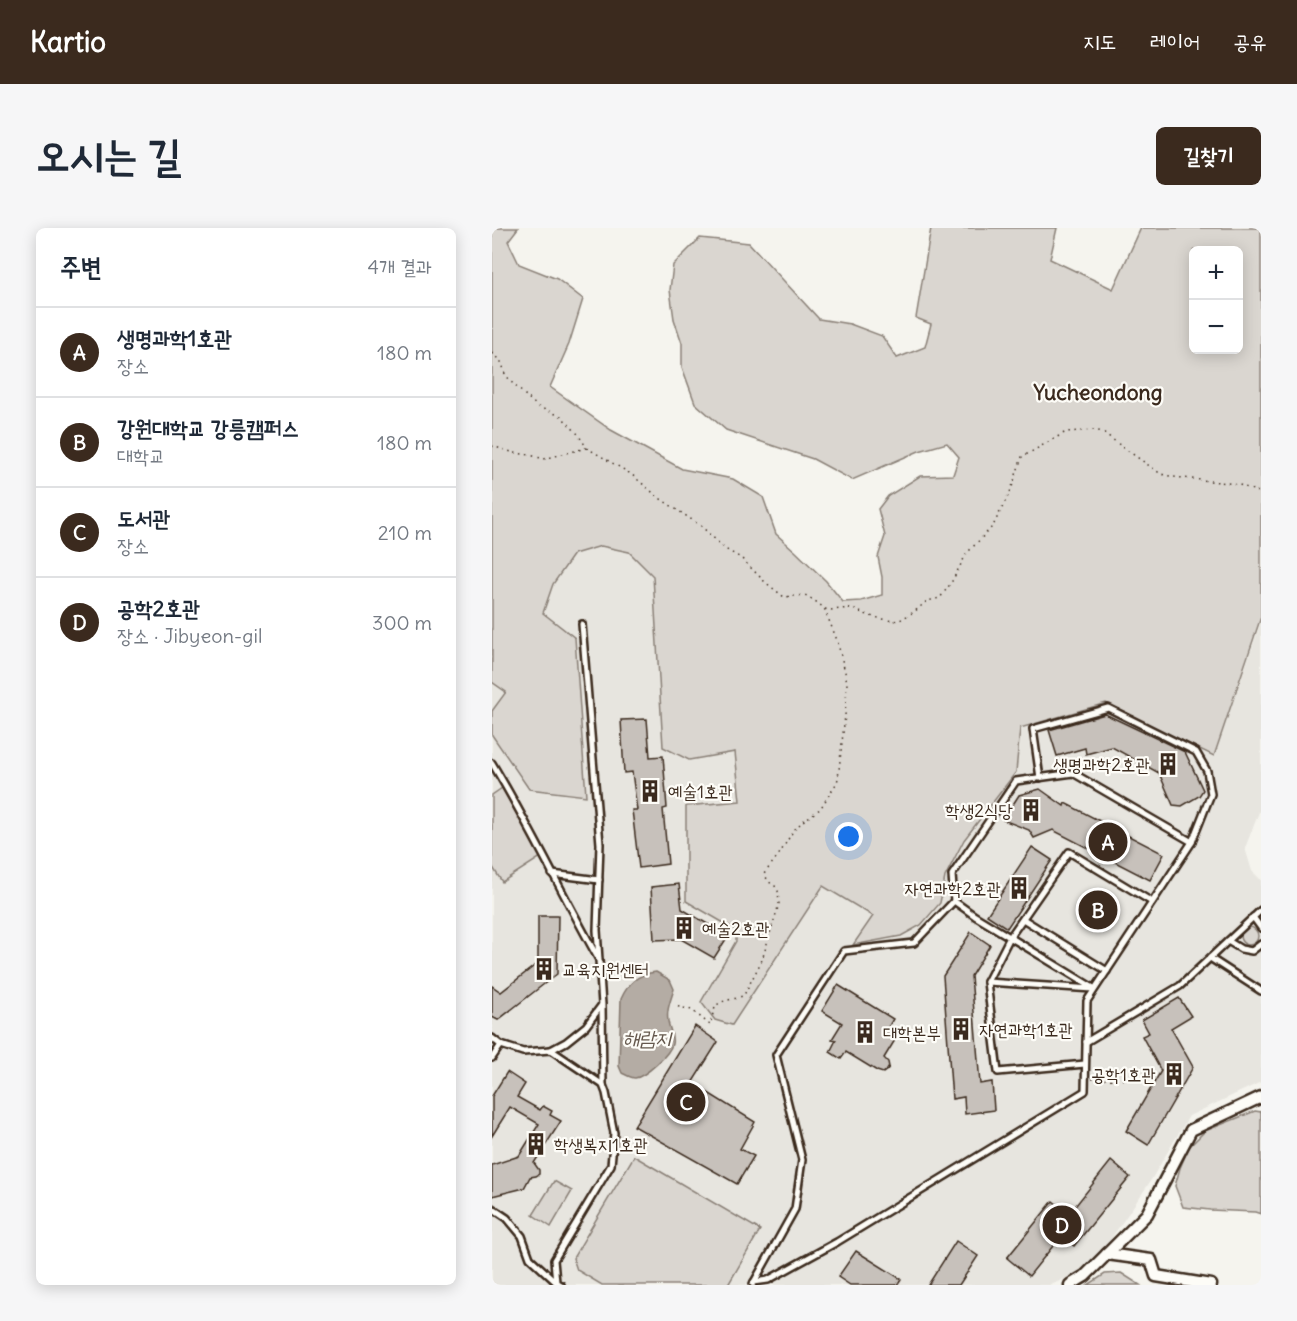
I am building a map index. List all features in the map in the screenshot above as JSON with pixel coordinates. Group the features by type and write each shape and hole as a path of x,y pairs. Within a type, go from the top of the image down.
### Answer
{"street":[{"path":"1070,1285 1085,1276 1147,1214 1191,1130 1261,1097"},
{"path":"1107,1254 1150,1260 1156,1276 1211,1285"}],"lane":[{"path":"559,1283 554,1260 611,1165 614,1133 603,1085 602,1005 597,930 600,844 582,624"},
{"path":"753,1284 768,1280 837,1242 1085,1091 1087,1001 1191,842 1211,794 1207,771 1196,752 1108,708 1033,729 1040,778"},
{"path":"492,763 599,959"},
{"path":"753,1284 795,1209 802,1161 776,1055 844,951 914,943 954,901 952,875 1016,781 1073,773 1191,842"},
{"path":"1085,1064 998,1072 987,982 1010,937 1069,852 1152,902"},
{"path":"552,873 599,880"},
{"path":"954,901 1095,989"},
{"path":"1086,1042 1180,986 1261,910"},
{"path":"1253,917 1261,928"},
{"path":"1023,919 1107,971"},
{"path":"1228,941 1241,949 1252,951 1261,945"},
{"path":"1209,958 1261,991"},
{"path":"987,982 1095,989"},
{"path":"492,1038 501,1045 524,1052 551,1050 566,1042 586,1026 602,1005"},
{"path":"492,1058 501,1045"},
{"path":"551,1050 603,1085"},
{"path":"492,1208 507,1218 522,1236 530,1258 559,1283"},
{"path":"768,1280 776,1285"}],"path":[{"path":"492,353 502,363 505,374 513,384 538,407 561,416 578,433 587,448 631,474 658,497 700,526 724,549 741,558 784,597 805,595 824,608 833,610 850,608 892,621 900,620 927,601 940,598 967,553 993,526 1011,490 1022,457 1066,432 1094,430 1103,432 1161,474 1237,484 1261,493"},
{"path":"492,446 544,459 587,448"},
{"path":"675,1006 692,1010 710,1025 715,1007 719,1003 744,995 762,960 779,904 778,891 764,874 780,854 793,831 820,809 838,779 847,683 837,640 824,608"},
{"path":"1085,1078 1144,1080"}],"shaded area":[{"path":"492,228 518,228 508,241 519,264 557,279 583,299 569,344 550,387 611,430 682,469 733,479 763,497 776,534 826,581 843,602 861,601 882,595 882,577 878,557 885,536 878,509 888,496 920,476 953,475 959,457 947,443 919,451 852,480 813,459 726,430 695,403 682,367 682,343 674,319 670,290 673,265 700,238 749,243 819,319 850,324 882,336 897,358 925,347 931,324 916,318 931,228 1057,228 1050,259 1113,289 1141,228 1261,228 1261,617 1214,756 1106,703 1020,728 1016,772 964,840 945,877 940,903 921,925 901,936 853,945 873,916 823,886 732,1025 715,1020 701,1002 736,941 736,930 686,901 686,806 740,801 735,752 689,760 663,747 653,576 629,552 601,546 574,554 553,584 543,613 575,638 586,796 529,789 492,735 492,711 506,692 492,682"},
{"path":"601,546 629,552 653,575 689,760 735,751 740,802 686,807 686,901 736,930 736,941 701,1002 823,886 873,916 854,945 901,936 921,925 940,903 945,877 965,840 1016,772 1019,728 1106,703 1214,756 1261,622 1261,807 1245,848 1252,871 1261,880 1261,1082 1189,1116 1148,1185 1092,1266 1051,1285 492,1285 492,571 553,584 573,554"},
{"path":"502,788 541,857 502,882 492,866 492,795"},
{"path":"1249,927 1255,930 1258,936 1255,942 1249,945 1243,942 1240,936 1243,930"},
{"path":"1255,1111 1261,1112 1261,1214 1183,1207 1175,1186 1189,1147 1205,1131"},
{"path":"634,1156 760,1230 728,1285 602,1285 577,1270 573,1258"},
{"path":"554,1181 572,1191 551,1227 533,1215"},
{"path":"1121,1273 1140,1285 1088,1285 1105,1274"}],"water":[{"name":"해람지","path":"656,972 670,980 674,989 668,1013 672,1044 667,1053 645,1074 633,1078 622,1073 619,1066 621,999 634,980"}],"building":[{"name":"생명과학2호관","path":"1105,714 1185,752 1203,790 1199,796 1182,806 1173,805 1159,773 1112,747 1086,754 1085,748 1057,756 1049,730"},
{"name":"예술1호관","path":"647,719 650,757 663,756 667,808 663,809 668,864 639,868 632,810 637,810 632,772 624,773 621,720"},
{"path":"1040,789 1064,806 1065,803 1164,854 1150,880 1053,830 1034,838 1029,830 1003,820 1019,795"},
{"name":"자연과학2호관","path":"1032,847 1052,860 1007,928 987,915"},
{"name":"예술2호관","path":"679,884 682,909 728,936 714,958 681,939 654,940 651,887"},
{"name":"교육지원센터","path":"538,916 558,916 557,974 498,1020 492,1017 492,986 501,992 538,963"},
{"name":"자연과학1호관","path":"971,932 990,945 971,976 980,1084 992,1082 994,1110 965,1114 964,1097 952,1099 943,976"},
{"name":"대학본부","path":"838,985 893,1019 887,1029 898,1035 884,1058 889,1067 883,1073 846,1052 841,1059 830,1052 836,1040 832,1039 842,1023 822,1011"},
{"name":"공학1호관","path":"1179,998 1191,1016 1171,1028 1193,1067 1148,1145 1126,1131 1161,1071 1142,1036 1149,1033 1142,1020"},
{"path":"695,1026 718,1042 692,1083 755,1122 740,1149 754,1156 737,1184 634,1126"},
{"path":"507,1072 525,1084 517,1097 540,1110 543,1106 552,1111 550,1115 561,1121 534,1163 539,1174 530,1177 524,1188 492,1196 492,1165 519,1156 539,1124 510,1107 492,1136 492,1096"},
{"path":"1111,1161 1130,1177 1074,1246 1061,1236 1029,1276 1007,1258 1053,1201 1069,1214"},
{"path":"956,1241 978,1256 959,1285 928,1285"},
{"path":"856,1251 901,1279 897,1285 850,1285 838,1277"}],"place":[{"name":"생명과학2호관","path":"1168,764"},
{"name":"예술1호관","path":"650,791"},
{"name":"학생2식당","path":"1031,810"},
{"name":"생명과학1호관","path":"1108,842"},
{"name":"자연과학2호관","path":"1019,888"},
{"name":"강원대학교 강릉캠퍼스","path":"1098,910"},
{"name":"예술2호관","path":"684,928"},
{"name":"교육지원센터","path":"544,969"},
{"name":"자연과학1호관","path":"961,1029"},
{"name":"대학본부","path":"865,1032"},
{"name":"공학1호관","path":"1174,1074"},
{"name":"도서관","path":"686,1102"},
{"name":"학생복지1호관","path":"536,1144"},
{"name":"공학2호관","path":"1062,1225"}],"district":[{"name":"Yucheondong","path":"1098,392"}]}
